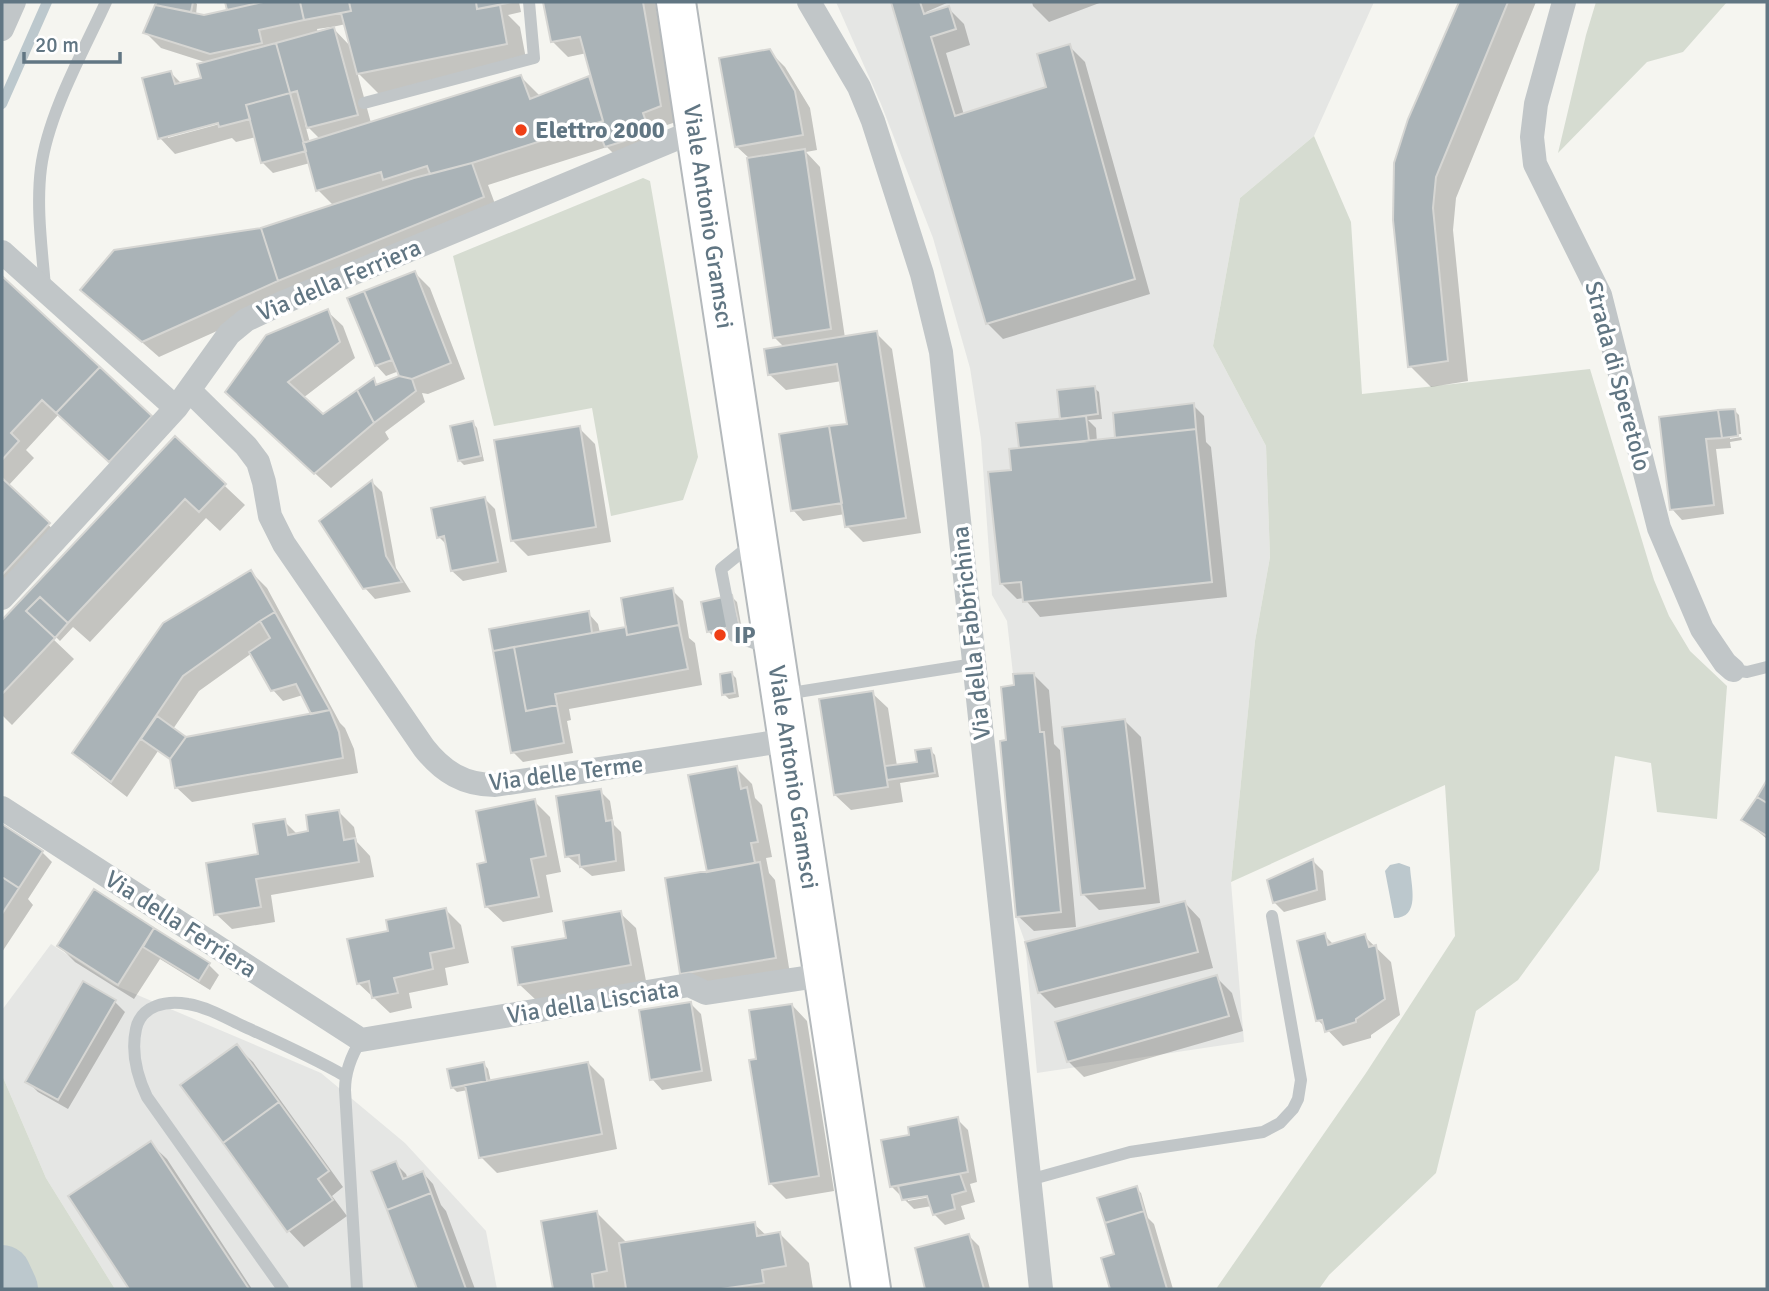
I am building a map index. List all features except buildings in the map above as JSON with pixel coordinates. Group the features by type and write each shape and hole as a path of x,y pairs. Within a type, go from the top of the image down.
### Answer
{"main road":[{"name":"Viale Antonio Gramsci","path":"679,6 871,1289"}],"street":[{"path":"2,29 14,2"},
{"name":"Via della Fabbrichina","path":"808,2 869,108 933,313 946,390 1041,1289"},
{"name":"Strada di Speretolo","path":"1564,2 1536,104 1532,137 1535,164 1600,295 1659,528 1702,629 1725,663 1733,670"},
{"name":"Via della Ferriera","path":"2,598 183,399 229,334 257,315 697,130"},
{"name":"Via delle Terme","path":"2,252 45,291 246,446 258,462 270,516 284,544 424,748 441,766 458,778 476,784 495,785 789,740"},
{"name":"Via della Ferriera","path":"2,808 361,1040"},
{"name":"Via della Lisciata","path":"361,1040 689,985 706,993 824,975"}],"lane":[{"path":"45,291 39,193 43,156 56,112 106,2"},
{"path":"364,103 534,58 529,2"},
{"path":"782,695 974,664"},
{"name":"Strada di Speretolo","path":"1733,670 1747,671 1767,667"},
{"path":"1029,1180 1129,1152 1263,1132 1288,1116 1298,1099 1301,1080 1272,915"},
{"path":"284,1289 150,1104 136,1066 138,1020 149,1009 169,1003 187,1004 216,1014 345,1076"},
{"path":"357,1289 345,1119 345,1076 361,1040"}],"shaded area":[{"path":"836,2 1374,2 1314,136 1240,198 1213,346 1266,446 1270,557 1255,641 1231,882 1244,1042 1037,1073 1025,942 1016,917 1000,741 1006,739 1001,687 1013,685 1013,674 1007,621 992,595 981,439 970,368 933,238 881,104"},
{"path":"1596,2 1727,2 1683,52 1647,62 1558,153 1586,35"},
{"path":"1314,136 1351,222 1362,394 1590,369 1654,580 1669,616 1690,651 1727,686 1717,819 1657,812 1651,763 1615,756 1599,870 1518,980 1476,1011 1436,1173 1329,1275 1319,1289 1216,1289 1366,1073 1455,936 1445,785 1231,882 1255,641 1270,557 1266,446 1213,346 1240,198"},
{"path":"643,178 650,181 698,457 683,500 611,516 592,408 494,426 453,256"},
{"path":"1399,863 1410,867 1413,900 1408,913 1394,918 1385,871 1390,865"},
{"path":"51,944 114,985 321,1073 405,1143 486,1231 497,1289 115,1289 46,1178 2,1075 2,1010"},
{"path":"2,1075 46,1178 115,1289 2,1289"}],"waterway":[{"path":"2,104 47,2"},
{"path":"2,1274 9,1289"}],"place":[{"name":"Elettro 2000","path":"521,130"},
{"name":"IP","path":"720,635"}]}
